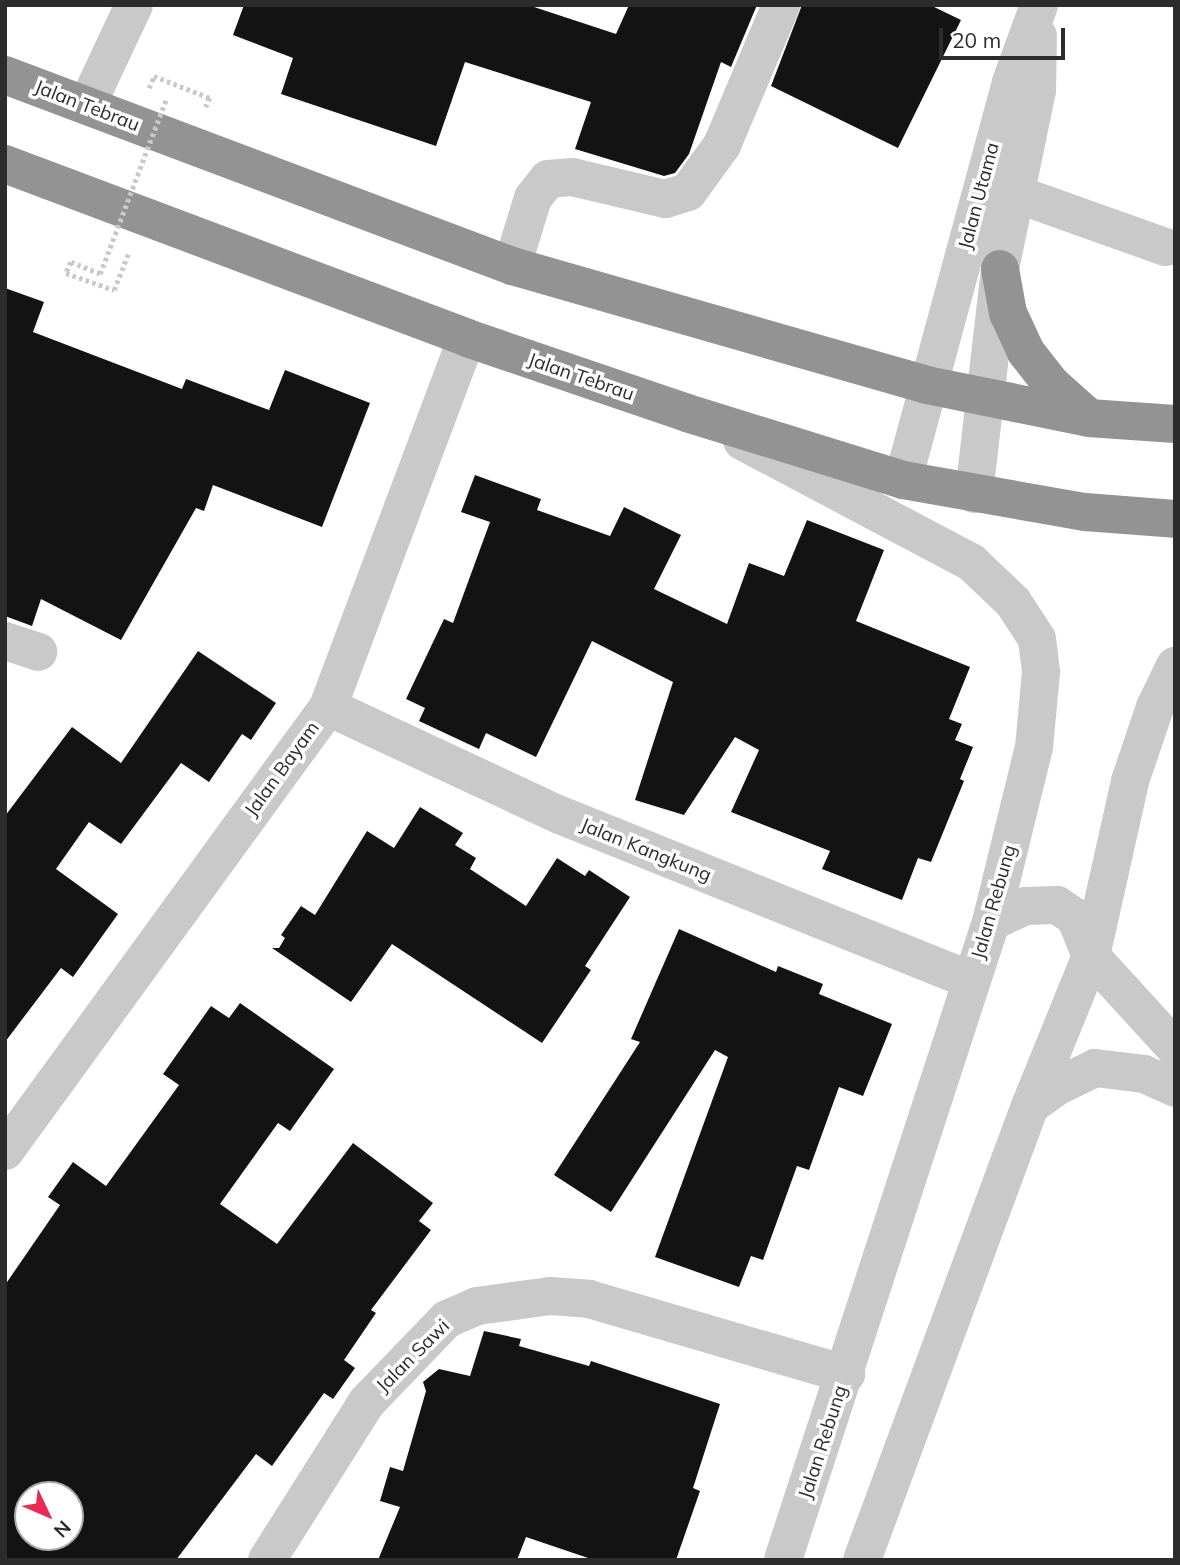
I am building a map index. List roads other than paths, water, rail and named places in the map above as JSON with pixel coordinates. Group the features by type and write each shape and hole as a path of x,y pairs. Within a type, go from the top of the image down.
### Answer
{"highway":[{"name":"Jalan Tebrau","path":"5,75 512,266 927,385 1089,418 1175,424"},
{"name":"Jalan Tebrau","path":"5,164 142,219 467,338 687,413 904,480 1085,512 1175,519"},
{"path":"1000,269 1008,313 1026,352 1051,384 1089,418"}],"street":[{"path":"87,105 134,5"},
{"path":"512,266 533,198 548,179 572,177 665,199 688,192 722,145 781,5"},
{"name":"Jalan Utama","path":"904,480 927,385 1037,91 1035,7"},
{"path":"1000,187 1165,247"},
{"name":"Jalan Utama","path":"974,494 1000,269 1000,187"},
{"name":"Jalan Bayam","path":"5,1151 328,707 467,338"},
{"name":"Jalan Rebung","path":"687,413 972,563 1013,601 1037,639 1041,672 1034,747 991,922 846,1374 783,1560"},
{"path":"862,1560 1030,1106 1091,957 1130,781 1155,707 1175,666"},
{"name":"Jalan Kangkung","path":"328,707 560,815 971,980"},
{"path":"991,922 1026,906 1057,905 1075,917 1091,957 1175,1048"},
{"path":"1030,1106 1058,1086 1095,1068 1144,1074 1175,1088"},
{"name":"Jalan Sawi","path":"267,1560 296,1520 367,1402 447,1320 477,1306 550,1296 589,1299 846,1374"},
{"path":"288,1560 296,1520"}]}
